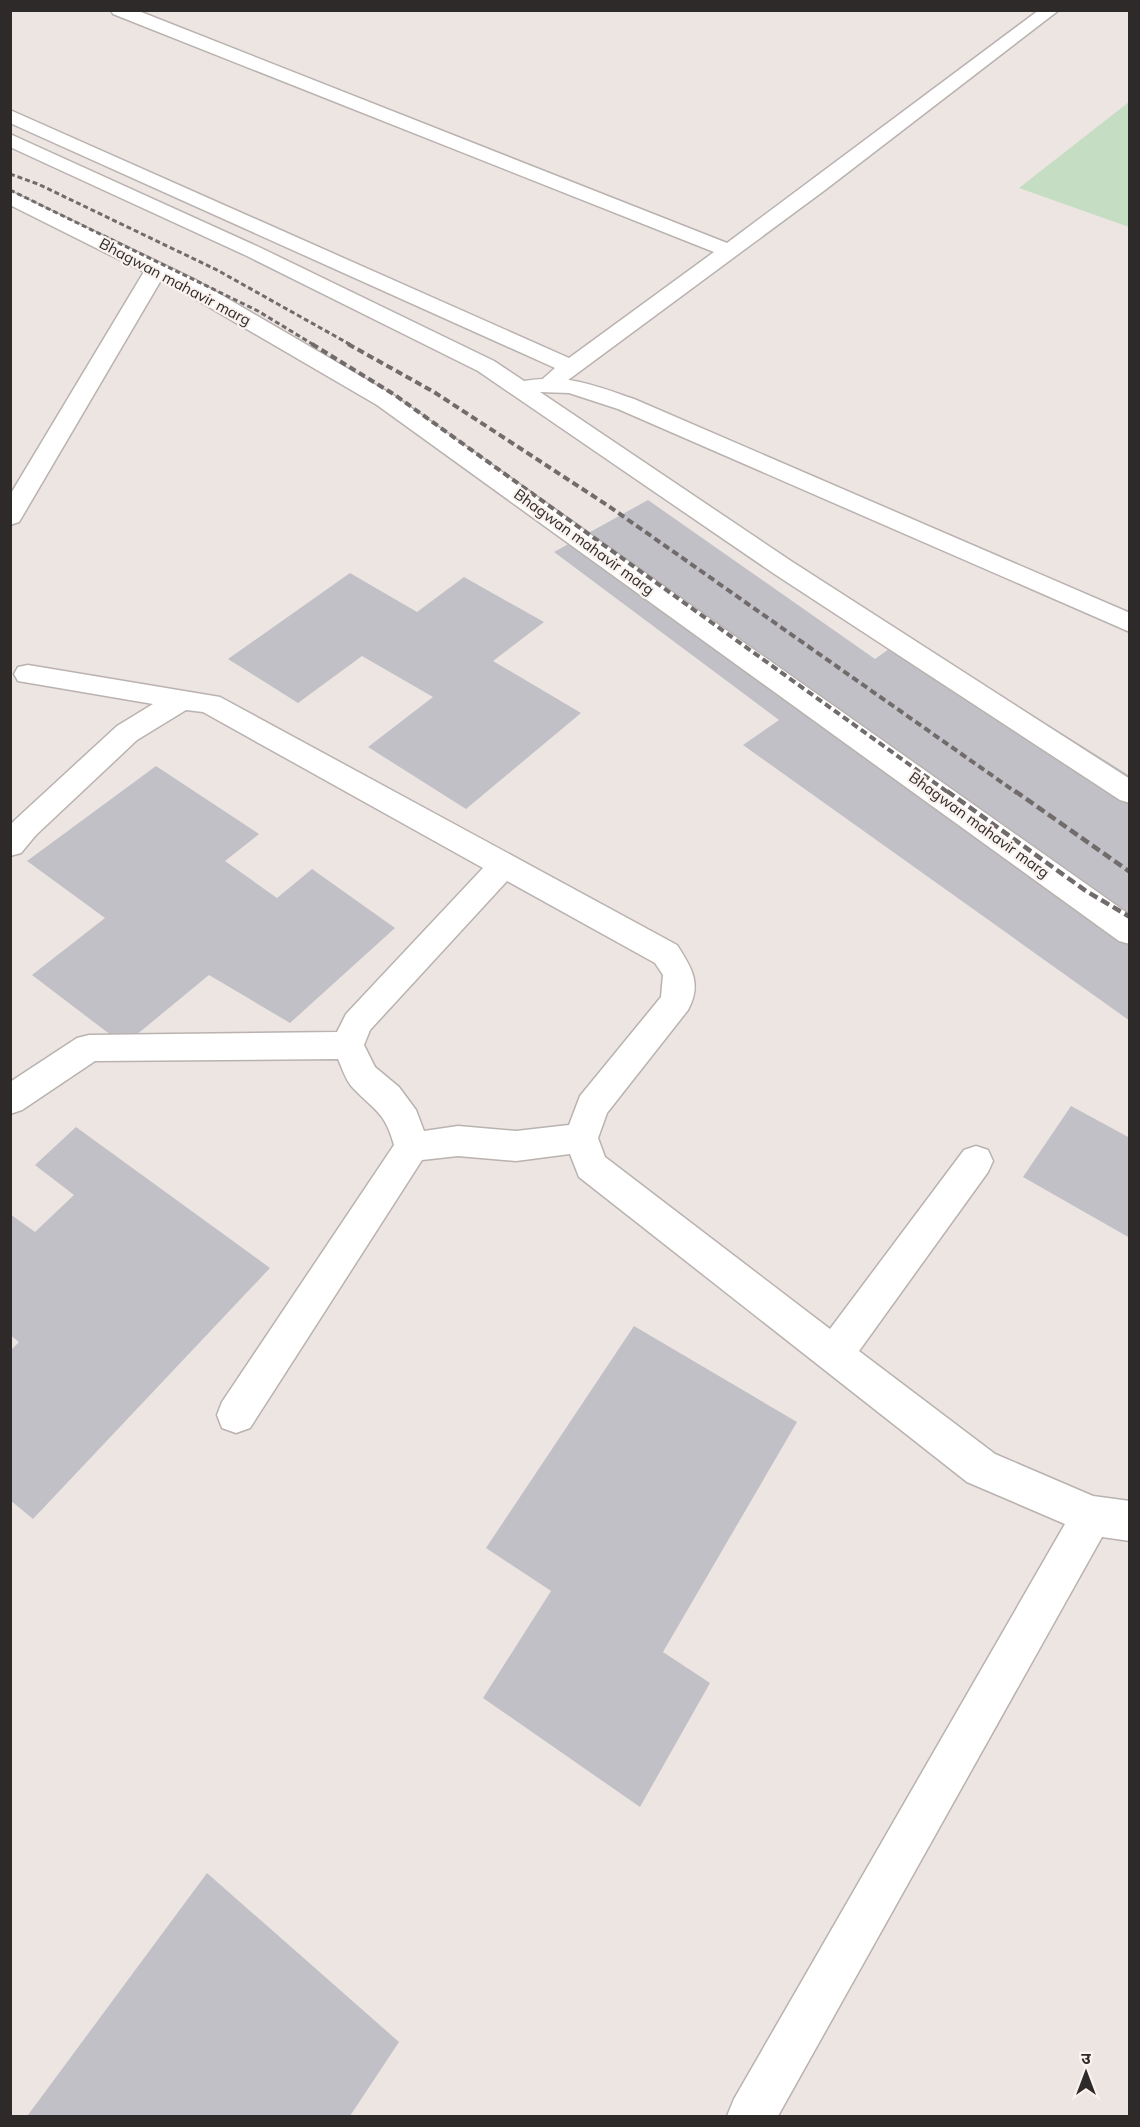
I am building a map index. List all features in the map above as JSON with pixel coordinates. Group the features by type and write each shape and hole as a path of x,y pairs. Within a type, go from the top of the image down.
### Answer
{"main road":[{"path":"119,10 729,250"},
{"path":"548,384 1052,10"},
{"path":"10,116 570,367"},
{"path":"10,140 254,252 486,366 782,567 1130,793"},
{"name":"Bhagwan mahavir marg","path":"10,197 186,284 385,399 1130,932"},
{"path":"10,517 156,270"},
{"path":"520,389 548,384 572,386 626,404 1130,623"},
{"path":"28,674 210,704 666,954 679,974 677,1001 592,1107 581,1138 591,1166 981,1468 1111,1518 751,2116"},
{"path":"10,845 26,827 127,733 182,699"},
{"path":"412,1147 404,1120 387,1097 363,1077 348,1045 357,1023 504,865"},
{"path":"10,1100 89,1048 348,1045"},
{"path":"236,1415 412,1147 458,1141 516,1146 581,1138"},
{"path":"834,1354 976,1161"}],"green space":[{"path":"1129,102 1129,227 1019,188"}],"building":[{"path":"648,500 875,659 907,636 1130,776 1130,1021 743,745 779,720 554,552"},
{"path":"350,573 417,612 464,577 544,622 493,661 581,713 466,809 368,747 433,697 362,656 298,703 228,659"},
{"path":"156,766 259,834 225,861 277,898 312,869 395,928 290,1023 209,975 124,1045 32,975 105,918 27,861"},
{"path":"1071,1106 1130,1138 1130,1238 1023,1177"},
{"path":"76,1127 270,1268 33,1519 10,1500 10,1351 19,1342 10,1335 10,1214 35,1232 74,1195 35,1165"},
{"path":"634,1326 797,1422 663,1652 710,1683 640,1807 483,1698 551,1591 486,1548"},
{"path":"207,1873 399,2042 350,2116 28,2115"}],"railway":[{"path":"10,174 38,184 217,270 351,345"},
{"path":"10,190 258,311 314,345"},
{"path":"312,344 395,395 949,793"},
{"path":"348,344 434,392 607,505 1017,793"},
{"path":"947,791 1086,891 1130,917"},
{"path":"1015,791 1130,872"}]}
